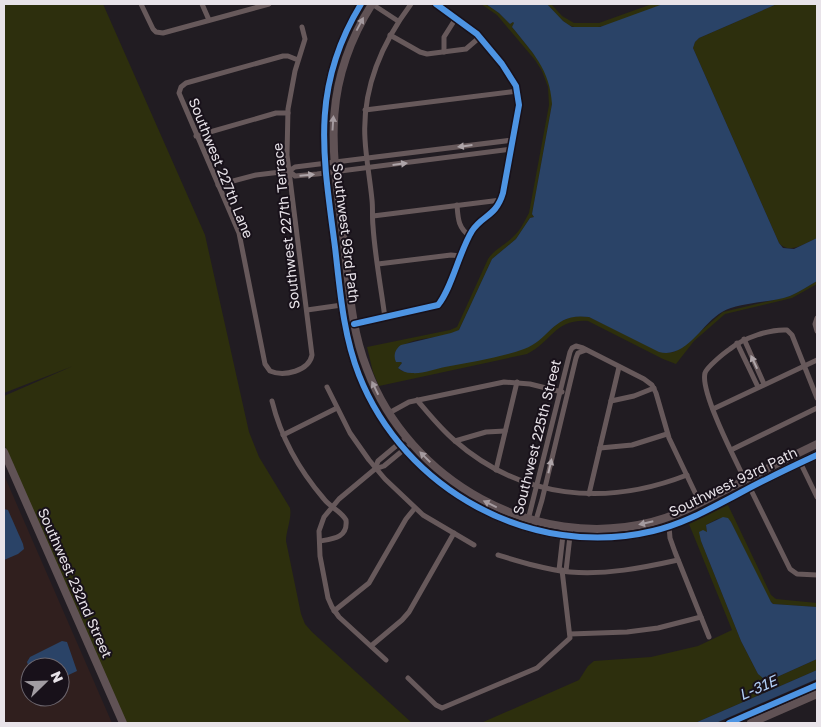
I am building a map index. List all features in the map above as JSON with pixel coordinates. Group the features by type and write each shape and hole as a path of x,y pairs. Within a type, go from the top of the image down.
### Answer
{"street":[{"path":"142,4 152,28 156,32 163,33 265,4"},
{"path":"202,4 209,20"},
{"path":"361,4 372,4 398,21"},
{"name":"Southwest 93rd Path","path":"361,4 344,38 330,80 324,123 325,169 342,305 350,346 359,375 374,407 401,446 433,478 458,496 492,515 530,529 567,536 617,537 669,526 701,514 817,454"},
{"name":"Southwest 93rd Path","path":"372,4 352,40 339,82 333,126 334,172 354,324 366,368 388,413 408,440 436,468 464,489 495,506 532,520 568,527 606,528 640,524 666,518 817,444"},
{"path":"385,318 364,136 365,110 376,64 398,21 411,4"},
{"path":"354,324 438,305 470,236 475,228 492,213 501,200 512,149 519,104 518,91 511,76 480,37 436,4"},
{"path":"444,52 444,37 456,18"},
{"name":"Southwest 227th Terrace","path":"302,27 305,37 298,60 288,113 287,148 312,353 309,363"},
{"path":"390,35 422,53 466,48 480,37"},
{"name":"Southwest 227th Lane","path":"298,60 283,56 187,83 180,90 180,99 240,236 266,365 270,371 276,373 290,372 303,368 309,363"},
{"path":"365,110 518,91"},
{"path":"196,136 278,113 288,113"},
{"path":"289,171 295,176 325,169 334,163 513,140"},
{"path":"218,185 256,175 289,171 295,167 325,169 334,172 512,149"},
{"path":"373,216 501,200"},
{"path":"457,205 460,226 470,236"},
{"path":"378,264 451,255 461,256"},
{"path":"307,310 342,305"},
{"path":"816,320 817,330"},
{"path":"746,480 713,409 707,389 706,372 737,343 744,339 781,330 788,331 792,335 817,398"},
{"path":"744,339 764,384"},
{"path":"737,343 758,387"},
{"name":"Southwest 225th Street","path":"530,529 537,486 571,349 576,346 586,350"},
{"path":"586,350 644,379 654,388 667,434 700,503"},
{"name":"Southwest 225th Street","path":"532,520 545,488 576,356 586,350"},
{"path":"713,409 817,360"},
{"path":"589,494 619,367"},
{"path":"388,413 402,405 418,400 501,383 517,382 567,394"},
{"path":"496,470 517,382"},
{"path":"327,387 350,433 375,468 426,517 474,545"},
{"path":"611,401 634,396 654,388"},
{"path":"418,400 454,441 475,457 496,470 537,486 589,494 618,493 642,490 687,475"},
{"path":"272,401 283,435 302,470 331,507 345,518 347,523 341,536 336,539 320,541"},
{"path":"283,435 337,408"},
{"path":"731,450 817,408"},
{"path":"454,441 486,432 505,431"},
{"path":"600,448 616,448 638,444 667,434"},
{"path":"386,660 334,611 328,598 320,556 319,531 324,517 339,498 375,468 378,461 408,440"},
{"name":"Southwest 232nd Street","path":"4,452 123,723"},
{"path":"800,462 817,497"},
{"path":"750,488 793,572 817,575"},
{"path":"334,611 368,584 415,508"},
{"path":"669,526 670,538 709,637"},
{"path":"408,678 436,705 443,707 537,668 568,640 570,634 562,570 568,527"},
{"path":"371,646 409,612 454,533"},
{"path":"498,555 562,570 628,570 678,560"},
{"path":"570,634 628,632 658,628 701,617"},
{"path":"751,723 817,694"}],"shaded area":[{"path":"4,475 112,723 4,723"}],"green space":[{"path":"4,4 103,4 205,235 249,432 259,457 290,508 286,541 301,614 305,624 412,723 126,723 4,444 4,396 73,366 4,393"},
{"path":"481,4 493,8 510,24 515,23 512,27 541,63 548,79 552,104 532,214 534,217 530,218 516,239 492,259 459,330 443,336 417,340 401,347 395,353 396,362 401,361 402,363 398,368 402,371 414,373 509,353 535,343 559,322 571,317 580,316 589,317 665,353 674,352 723,312 790,296 817,281 817,284 792,298 725,314 694,341 676,364 588,321 577,321 561,327 536,349 527,354 379,386 373,372 367,347 457,327 488,259 515,235 529,213 549,105 548,87 542,71 535,60 497,15"},
{"path":"547,4 551,4 562,16 574,23 599,23 652,4 663,4 630,18 603,26 579,28 569,25"},
{"path":"777,4 817,4 817,238 793,248 788,248 779,243 693,48 699,38"},
{"path":"728,505 771,595 776,599 817,603 817,607 773,604 768,598 731,522 726,518 717,519 706,525 707,532 701,541 741,641 758,674 764,678 777,677 817,659 817,670 695,723 481,723 579,680 588,666 594,661 651,657 698,646 732,630 689,524"}],"water":[{"path":"486,4 547,4 563,21 572,27 600,27 663,4 777,4 699,38 693,48 779,243 783,248 794,249 817,238 817,281 790,296 737,306 722,312 714,317 686,346 669,353 659,352 589,317 577,317 567,318 553,327 533,345 514,352 420,373 408,373 398,368 402,363 396,362 395,355 397,348 401,345 459,330 492,259 516,239 530,218 534,217 532,214 552,104 551,92 544,71 533,53 512,27 514,23 510,24"},
{"path":"4,509 8,510 24,549 4,560"},
{"path":"723,517 728,518 731,522 773,604 817,607 817,659 777,677 764,679 758,674 741,641 701,541 699,532 703,530 707,532 706,525"},
{"path":"62,641 67,642 77,671 70,674 70,657 30,657"},
{"name":"L-31E","path":"817,670 817,679 716,723 695,723"}],"cycle path":[{"path":"361,4 345,35 334,64 327,94 324,122 327,182 343,312 349,344 359,375 380,416 407,452 440,483 478,507 519,525 562,535 607,537 653,531 676,524 817,455"},
{"path":"354,324 438,305 443,298 472,231 497,207 503,193 519,105 516,86 502,64 477,34 436,4"},
{"path":"729,723 817,685"}]}
